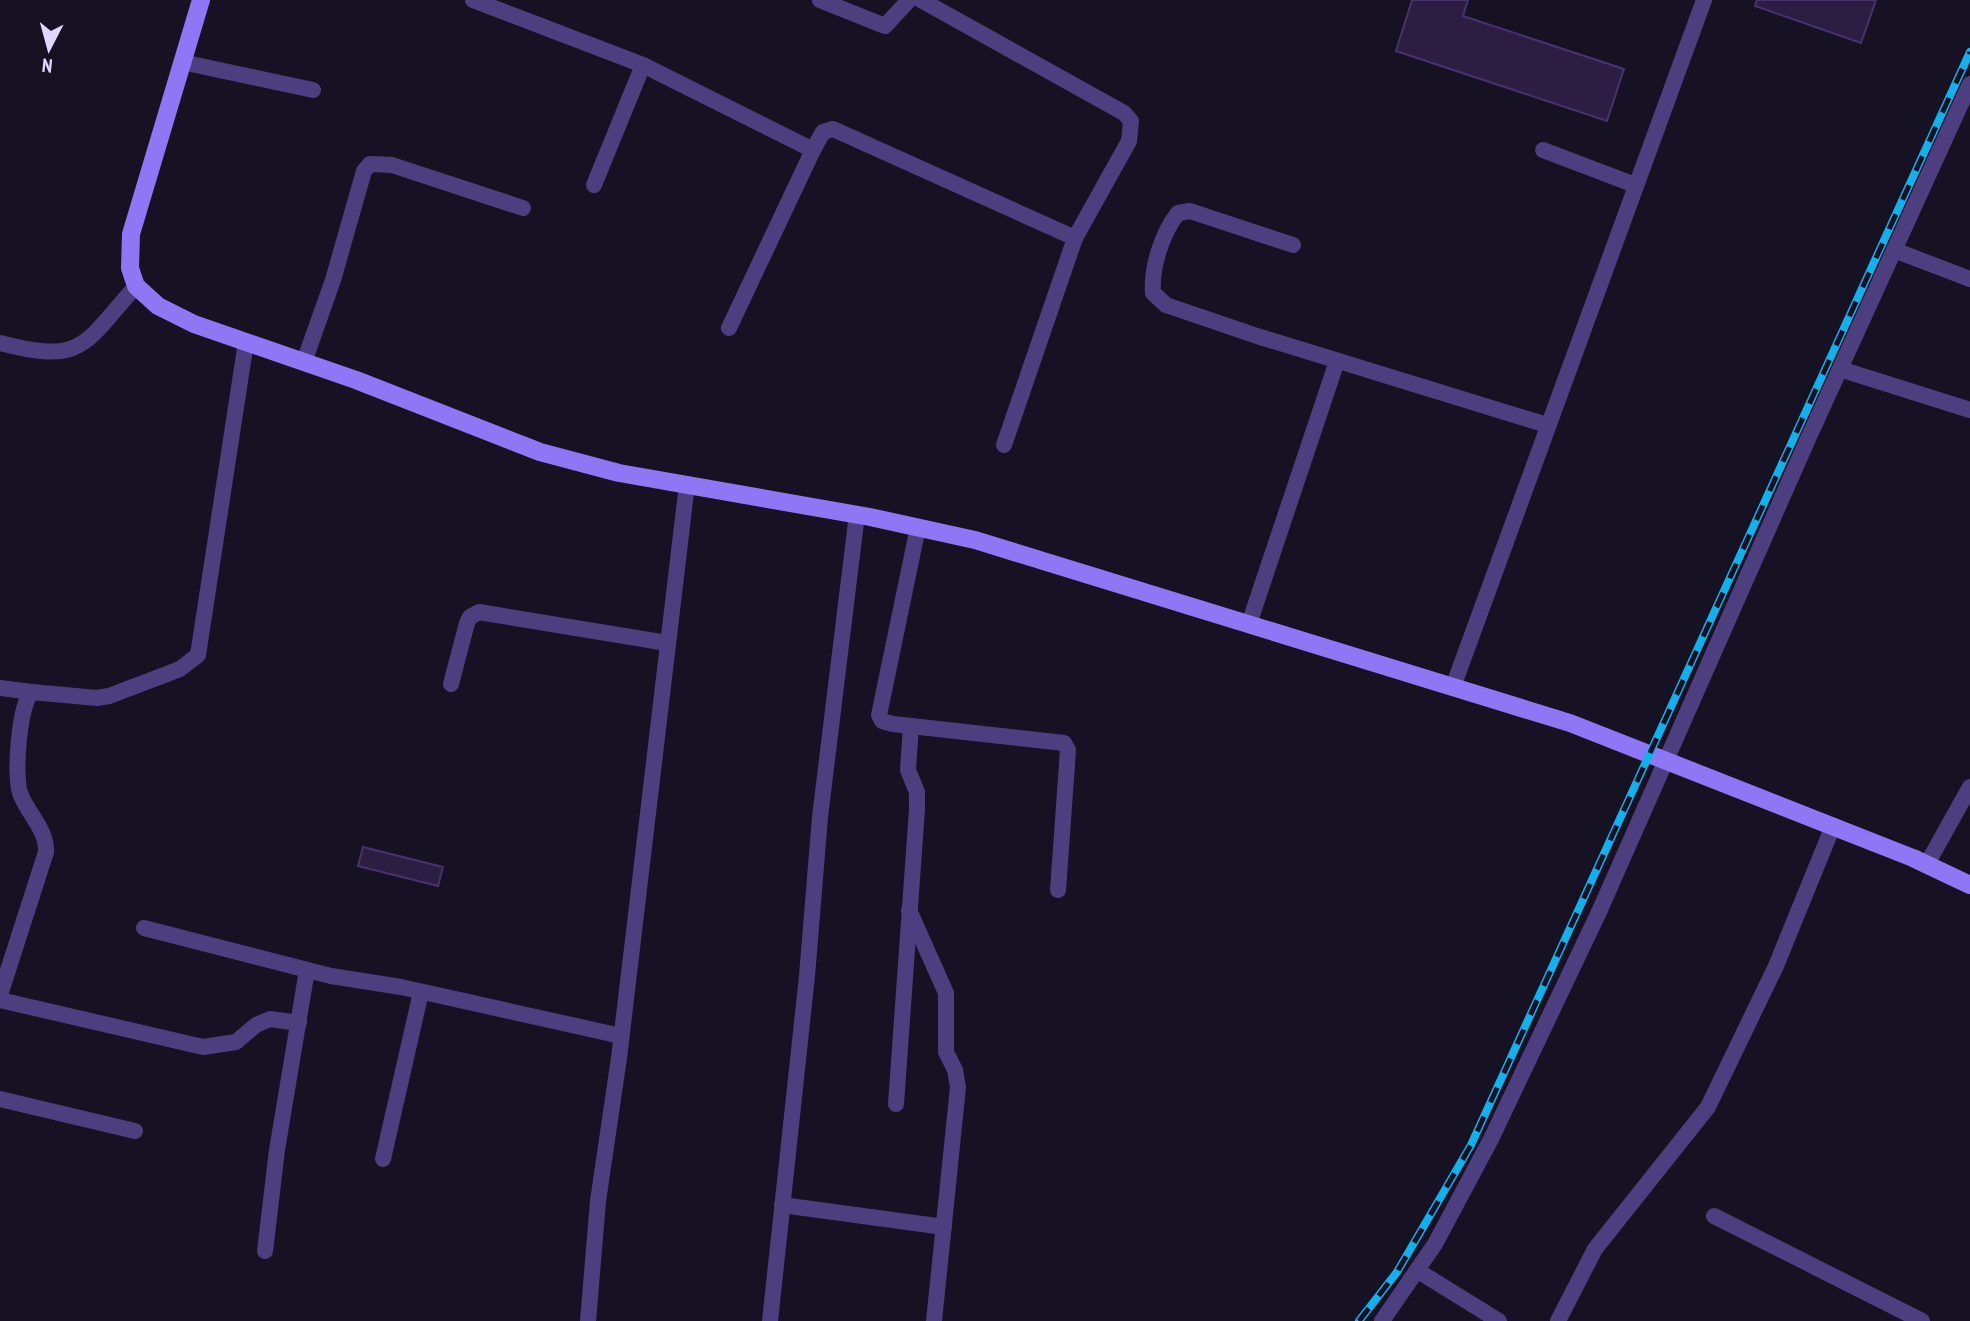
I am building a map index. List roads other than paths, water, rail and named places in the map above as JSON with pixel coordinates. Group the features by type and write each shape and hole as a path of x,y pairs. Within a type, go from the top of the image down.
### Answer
{"main road":[{"path":"201,0 131,234 130,268 136,286 158,306 194,324 304,362 540,452 619,473 857,514 975,540 1570,723 1927,864 1970,885"}],"street":[{"path":"473,0 643,65 813,150"},
{"path":"820,0 884,26 909,0"},
{"path":"921,0 1124,113 1131,121 1129,141 1076,238 1004,445"},
{"path":"1453,687 1704,0"},
{"path":"182,62 313,90"},
{"path":"594,186 643,65"},
{"path":"1382,1321 1436,1244 1492,1139 1667,760 1970,84"},
{"path":"729,328 813,150 823,132 833,129 1076,238"},
{"path":"1543,150 1635,185"},
{"path":"304,362 333,280 365,172 370,164 392,164 523,208"},
{"path":"1293,245 1191,211 1178,213 1170,223 1152,278 1153,293 1166,304 1337,361 1547,425"},
{"path":"1894,250 1970,279"},
{"path":"0,343 28,350 71,351 83,344 136,286"},
{"path":"0,688 97,698 109,696 180,669 198,655 246,342"},
{"path":"1249,624 1337,361"},
{"path":"1840,369 1970,410"},
{"path":"588,1321 598,1201 621,1036 687,484"},
{"path":"770,1321 823,791 857,514"},
{"path":"918,527 878,715 882,721 911,726 1064,743 1068,750 1058,890"},
{"path":"451,684 467,623 479,612 667,643"},
{"path":"0,995 7,948 46,852 47,841 20,793 17,779 24,708 32,692"},
{"path":"896,1104 917,809 917,792 908,771 911,726"},
{"path":"1927,864 1970,787"},
{"path":"1558,1321 1595,1249 1708,1107 1776,966 1833,826"},
{"path":"909,910 946,993 946,1052 957,1079 934,1321"},
{"path":"144,928 307,970 621,1036"},
{"path":"265,1251 277,1150 307,970"},
{"path":"383,1158 421,992"},
{"path":"0,1000 203,1047 236,1042 256,1025 271,1019 299,1023"},
{"path":"0,1099 135,1131"},
{"path":"782,1205 944,1227"},
{"path":"1714,1216 1922,1321"},
{"path":"1418,1271 1499,1321"}],"railway":[{"path":"1359,1321 1397,1272 1471,1145 1970,52"}]}
